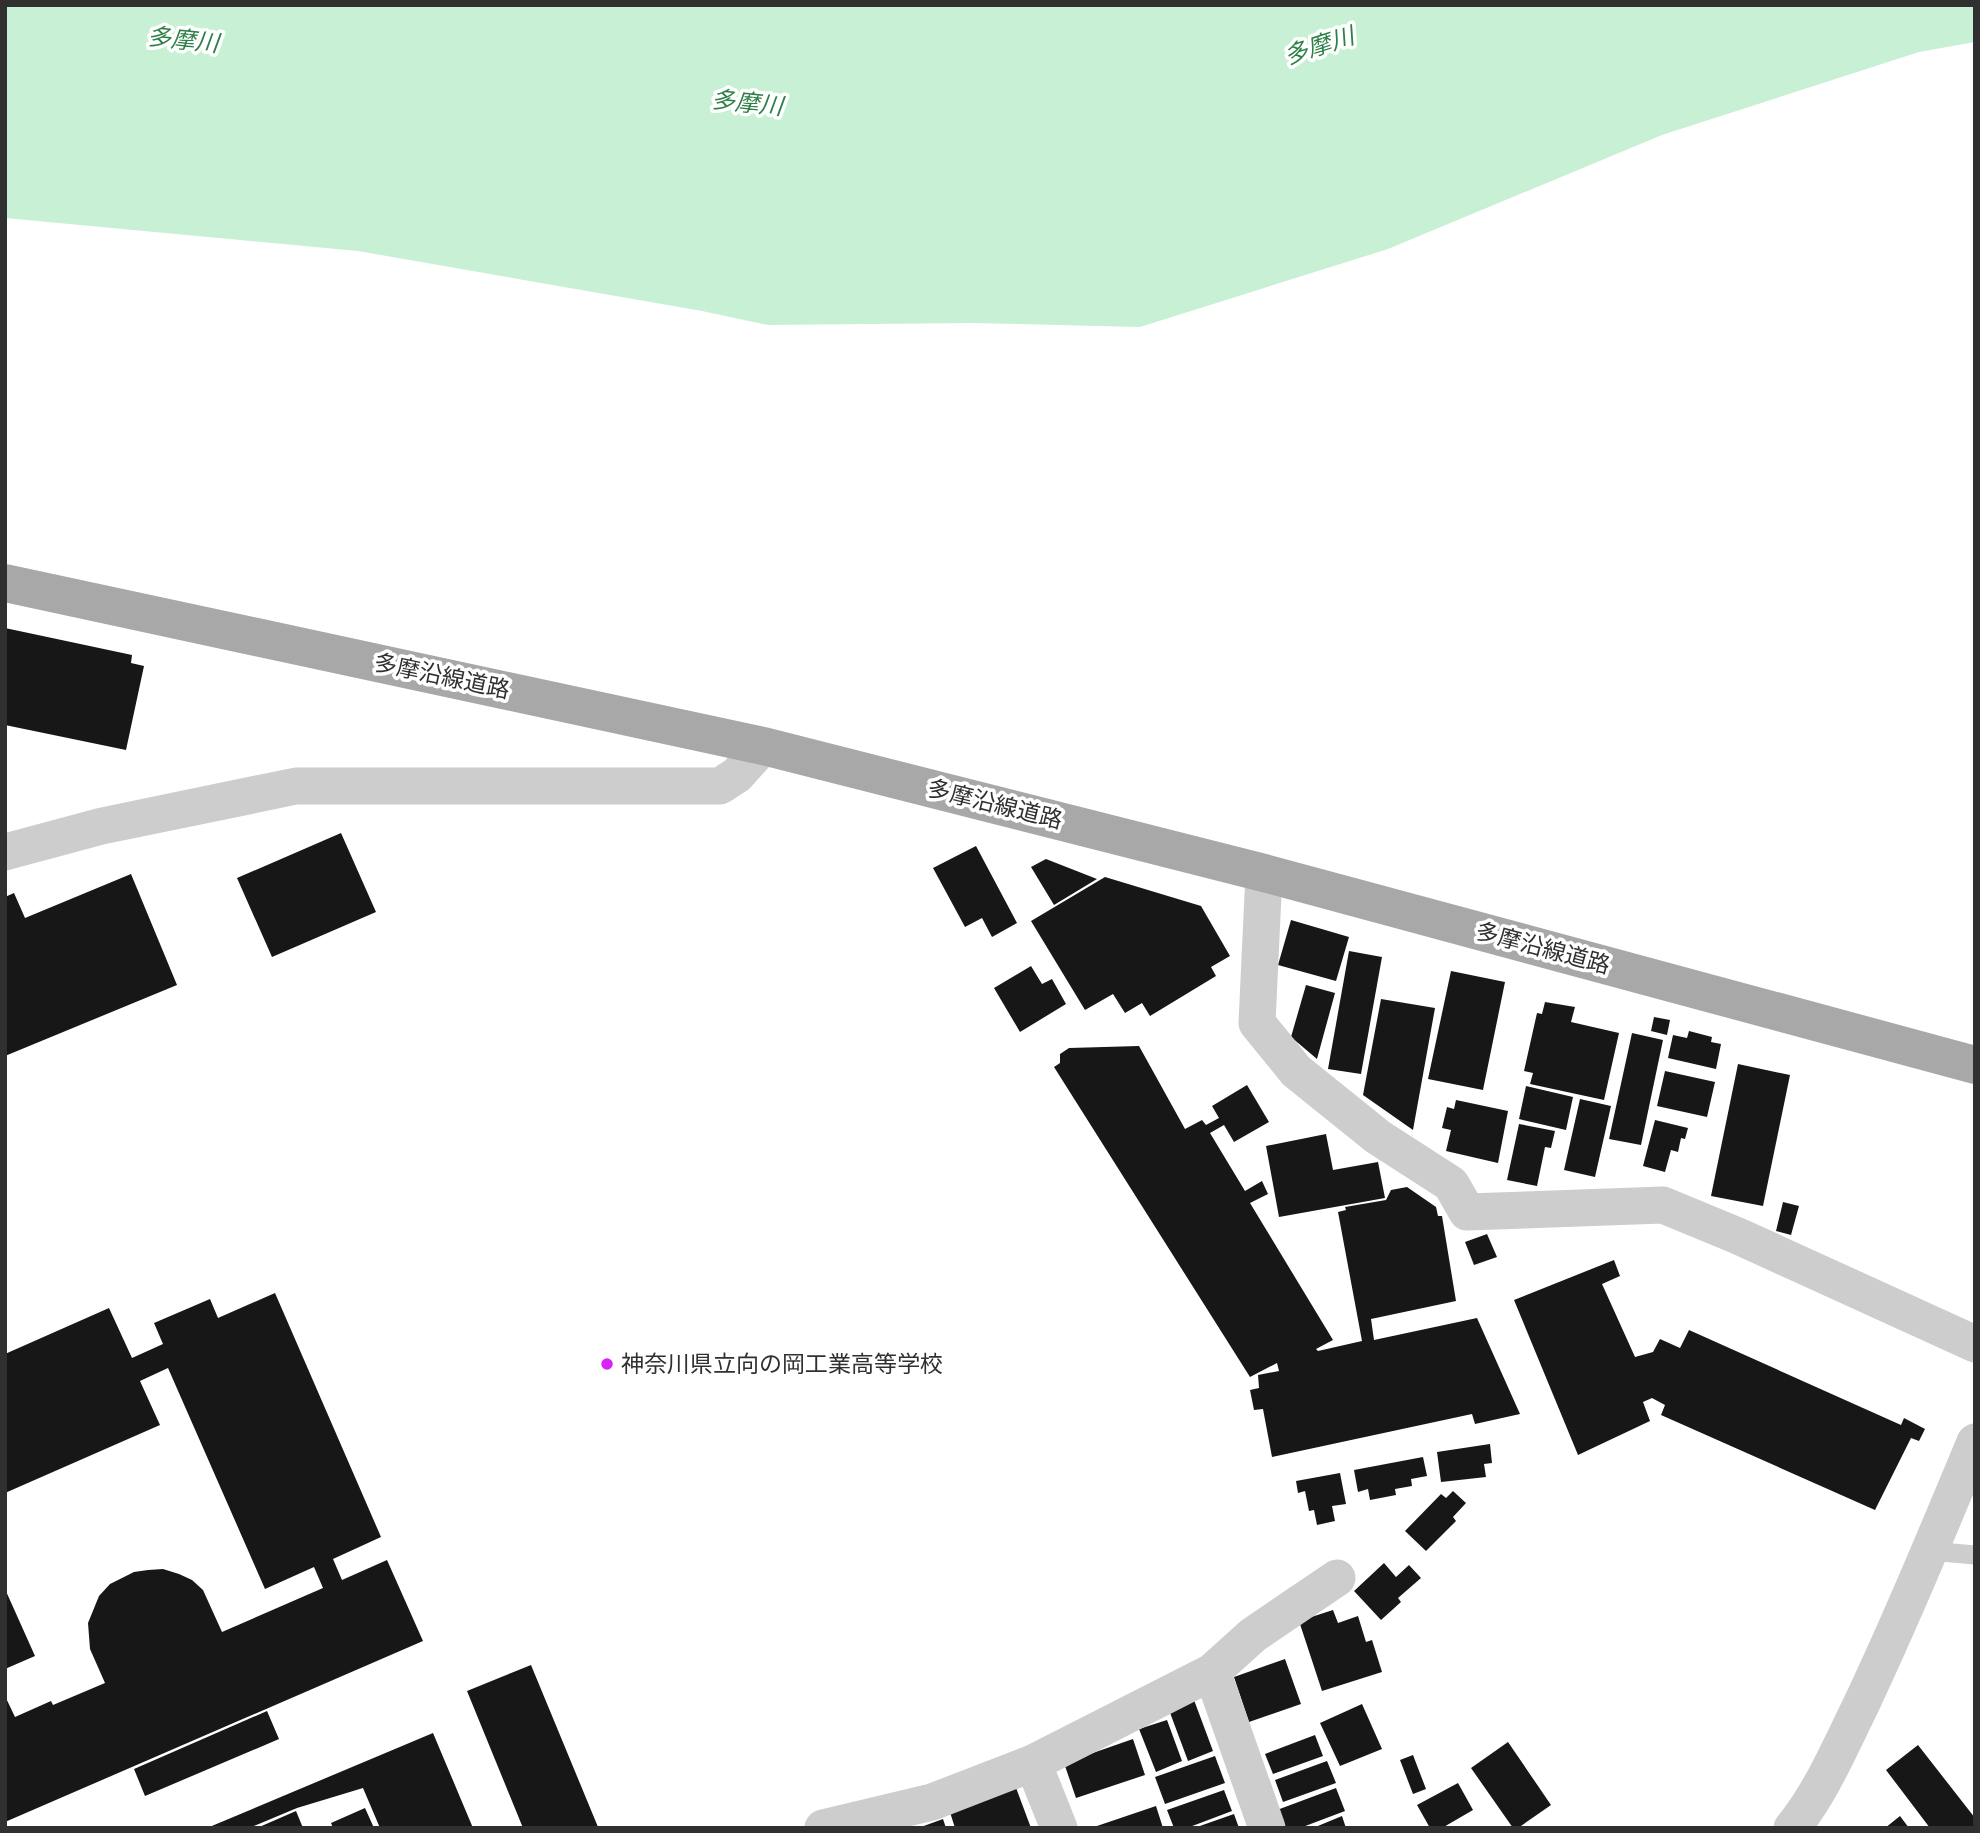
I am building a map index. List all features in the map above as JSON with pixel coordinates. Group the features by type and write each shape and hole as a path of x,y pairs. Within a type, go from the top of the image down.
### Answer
{"main road":[{"name":"多摩沿線道路","path":"5,583 763,746 1264,873 1975,1065"}],"street":[{"path":"5,852 102,826 296,786 720,786 737,775 763,746"},
{"path":"1264,873 1257,1023 1296,1070 1378,1136 1451,1184 1467,1212 1663,1205 1750,1241 1975,1344"},
{"path":"1792,1828 1805,1812 1886,1652 1975,1442"},
{"path":"823,1828 932,1802 1033,1763 1212,1672 1254,1634 1337,1578"},
{"path":"1212,1672 1267,1828"},
{"path":"1033,1763 1059,1828"}],"lane":[{"path":"1930,1551 1975,1555"}],"water":[{"name":"多摩川","path":"5,5 1975,5 1975,42 1919,52 1662,135 1388,249 1140,327 973,323 768,325 358,251 5,218"}],"building":[{"path":"5,628 132,655 131,663 144,666 126,750 5,725"},
{"path":"341,833 376,912 272,957 237,878"},
{"path":"976,846 1017,923 992,937 982,918 965,927 933,868"},
{"path":"1046,859 1097,879 1054,905 1031,867"},
{"path":"131,874 177,985 5,1056 5,897 14,893 25,918"},
{"path":"1105,877 1201,906 1230,956 1211,967 1216,976 1150,1016 1142,1003 1125,1013 1113,994 1085,1010 1031,921"},
{"path":"1291,920 1349,937 1336,981 1278,965"},
{"path":"1349,951 1382,957 1361,1074 1328,1069"},
{"path":"1031,966 1042,984 1052,979 1066,1004 1020,1032 994,988"},
{"path":"1451,971 1505,982 1483,1090 1428,1079"},
{"path":"1306,985 1335,993 1317,1059 1291,1037"},
{"path":"1381,999 1435,1008 1413,1130 1363,1095"},
{"path":"1545,1002 1575,1007 1571,1022 1619,1033 1604,1100 1530,1084 1533,1073 1524,1071 1537,1013 1542,1014"},
{"path":"1654,1017 1670,1020 1667,1035 1651,1031"},
{"path":"1689,1031 1712,1037 1711,1042 1721,1044 1716,1069 1668,1058 1673,1035 1687,1038"},
{"path":"1632,1033 1663,1040 1641,1145 1609,1139"},
{"path":"1139,1046 1185,1129 1202,1120 1206,1125 1219,1118 1212,1106 1247,1085 1269,1122 1234,1142 1224,1125 1210,1133 1245,1191 1262,1181 1268,1194 1250,1203 1333,1340 1316,1349 1318,1351 1362,1341 1338,1212 1346,1210 1345,1207 1386,1200 1391,1190 1407,1187 1436,1207 1438,1216 1442,1216 1456,1301 1371,1319 1374,1340 1477,1318 1520,1414 1475,1424 1472,1414 1272,1457 1263,1409 1254,1410 1250,1390 1259,1388 1258,1375 1279,1371 1277,1363 1250,1377 1054,1067 1060,1063 1060,1054 1069,1048"},
{"path":"1738,1064 1790,1075 1763,1206 1711,1196"},
{"path":"1665,1071 1715,1082 1707,1117 1657,1106"},
{"path":"1526,1086 1573,1097 1566,1130 1519,1119"},
{"path":"1580,1099 1611,1106 1595,1177 1564,1170"},
{"path":"1456,1100 1508,1111 1498,1163 1446,1151 1451,1130 1442,1128 1447,1107 1454,1109"},
{"path":"1655,1120 1688,1128 1685,1139 1681,1138 1678,1152 1671,1150 1665,1172 1643,1166"},
{"path":"1519,1124 1555,1131 1551,1148 1545,1147 1537,1186 1507,1180"},
{"path":"1326,1134 1333,1170 1378,1162 1385,1198 1279,1217 1266,1146"},
{"path":"1783,1202 1799,1206 1791,1235 1776,1231"},
{"path":"1487,1234 1497,1257 1474,1265 1465,1242"},
{"path":"1614,1260 1620,1276 1602,1284 1635,1357 1653,1352 1660,1339 1680,1348 1689,1330 1901,1425 1904,1418 1925,1429 1919,1441 1911,1438 1875,1510 1661,1415 1665,1405 1652,1398 1643,1402 1650,1421 1578,1455 1514,1300"},
{"path":"275,1293 381,1537 333,1559 342,1580 387,1560 423,1641 5,1822 5,1696 15,1717 51,1701 53,1705 105,1683 90,1649 88,1623 99,1596 110,1584 134,1572 163,1569 179,1574 192,1580 203,1590 222,1632 323,1588 314,1567 265,1589 168,1368 140,1381 160,1425 5,1493 5,1354 109,1308 132,1358 163,1344 154,1323 210,1299 218,1318"},
{"path":"1490,1444 1492,1463 1484,1464 1486,1477 1441,1482 1437,1452"},
{"path":"1423,1457 1427,1476 1411,1479 1412,1486 1395,1489 1396,1495 1370,1500 1368,1489 1358,1492 1354,1470"},
{"path":"1340,1473 1346,1504 1332,1506 1335,1521 1317,1525 1314,1510 1309,1511 1305,1491 1298,1493 1296,1481"},
{"path":"1453,1491 1466,1503 1453,1517 1456,1521 1426,1551 1405,1531 1441,1494 1446,1498"},
{"path":"1384,1563 1396,1577 1409,1565 1421,1578 1398,1598 1401,1602 1381,1620 1354,1591"},
{"path":"5,1589 35,1656 5,1669"},
{"path":"1333,1610 1338,1623 1358,1616 1366,1642 1372,1640 1382,1672 1322,1691 1299,1621"},
{"path":"1285,1659 1301,1704 1249,1722 1234,1677"},
{"path":"531,1665 598,1827 523,1828 467,1691"},
{"path":"1194,1700 1213,1751 1188,1761 1169,1710"},
{"path":"1362,1704 1382,1749 1340,1766 1320,1723"},
{"path":"267,1711 279,1739 145,1796 134,1769"},
{"path":"1167,1720 1182,1761 1156,1772 1139,1729"},
{"path":"433,1733 473,1828 380,1828 363,1788 297,1808 249,1828 207,1828"},
{"path":"1315,1735 1323,1756 1273,1774 1265,1754"},
{"path":"1133,1739 1145,1775 1076,1798 1064,1763"},
{"path":"1508,1742 1551,1805 1518,1828 1513,1828 1471,1768"},
{"path":"1918,1745 1975,1818 1975,1828 1930,1828 1886,1770"},
{"path":"1413,1755 1426,1789 1413,1794 1400,1760"},
{"path":"1215,1756 1225,1783 1165,1804 1155,1777"},
{"path":"1327,1761 1336,1783 1283,1802 1275,1780"},
{"path":"1458,1783 1473,1810 1442,1828 1430,1828 1417,1805"},
{"path":"1015,1785 1031,1828 955,1828 949,1809"},
{"path":"1336,1788 1345,1811 1300,1828 1283,1828 1277,1810"},
{"path":"1224,1790 1232,1811 1187,1828 1174,1828 1167,1810"},
{"path":"1156,1806 1163,1828 1094,1828 1094,1827"},
{"path":"365,1808 374,1828 333,1828 331,1823"},
{"path":"296,1811 303,1828 257,1828"},
{"path":"1234,1814 1239,1828 1197,1828 1197,1827"},
{"path":"1342,1816 1346,1828 1313,1828"},
{"path":"1900,1816 1909,1828 1885,1828"},
{"path":"943,1819 946,1828 921,1828 921,1827"}],"place":[{"name":"神奈川県立向の岡工業高等学校","path":"607,1364"}]}
